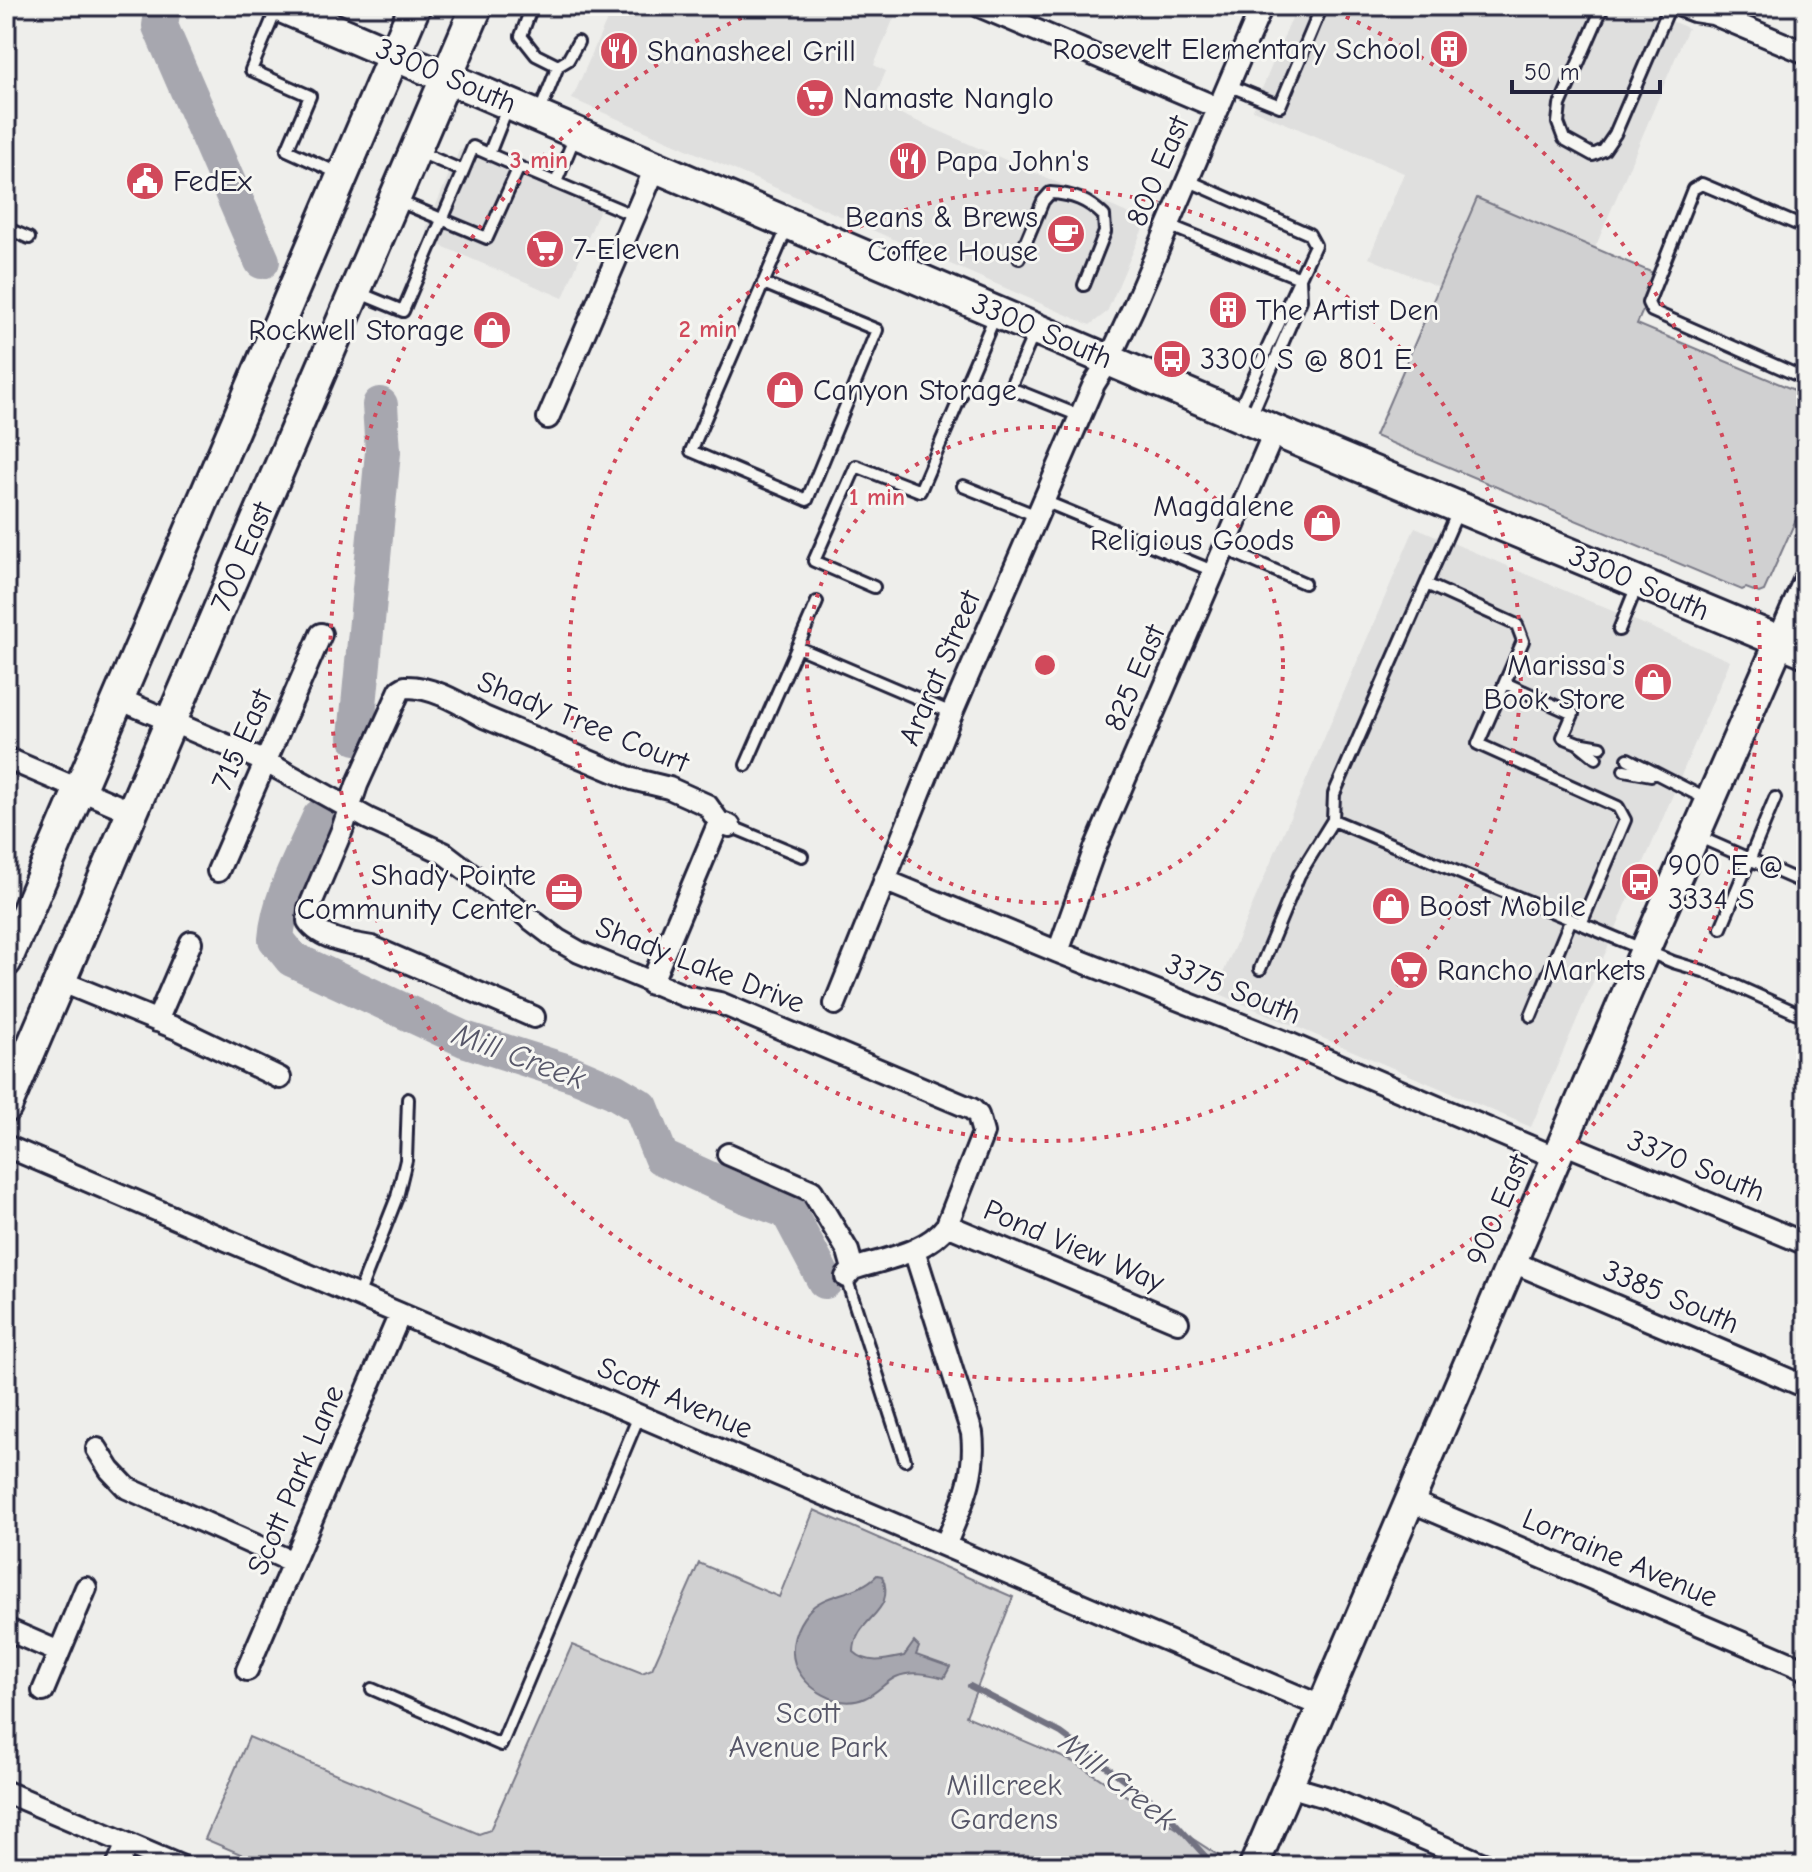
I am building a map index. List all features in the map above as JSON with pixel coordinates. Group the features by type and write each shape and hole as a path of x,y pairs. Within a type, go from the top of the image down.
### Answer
{"main road":[{"name":"3300 South","path":"278,6 1793,647"},
{"name":"700 East","path":"6,961 415,6"},
{"name":"700 East","path":"6,1107 477,6"},
{"name":"900 East","path":"1254,1866 1710,801 1793,647"}],"street":[{"path":"979,6 1218,108"},
{"name":"800 East","path":"1109,360 1262,6"},
{"path":"1681,6 1713,14 1806,53"},
{"path":"548,418 656,166"},
{"name":"Ararat Street","path":"835,1004 952,713 1094,384 1109,360"},
{"name":"825 East","path":"1058,952 1094,851 1223,548 1254,421"},
{"name":"900 East","path":"1793,647 1806,581"},
{"name":"715 East","path":"218,871 321,634"},
{"name":"Shady Tree Court","path":"349,808 396,696 405,687 426,690 462,704 484,717 632,779 669,788 707,805 725,824"},
{"name":"Shady Lake Drive","path":"119,699 266,762 349,808 444,853 558,940 651,984 685,996 720,1003 972,1109 978,1115 983,1133 947,1225"},
{"path":"6,758 132,812"},
{"path":"349,808 309,908 311,927 348,944 372,947 534,1017"},
{"path":"651,984 725,824"},
{"name":"3375 South","path":"884,880 1560,1151"},
{"path":"157,1021 191,942"},
{"path":"60,981 157,1021 280,1078"},
{"name":"Scott Avenue","path":"6,1146 1321,1706"},
{"name":"3370 South","path":"1560,1151 1806,1244"},
{"path":"728,1154 812,1191 848,1251 850,1273 914,1250 940,1235 947,1225"},
{"name":"Pond View Way","path":"947,1225 1178,1322"},
{"path":"914,1250 972,1433 974,1449 972,1477 945,1546"},
{"name":"3385 South","path":"1513,1262 1806,1387"},
{"name":"Scott Park Lane","path":"247,1670 400,1314"},
{"path":"97,1449 110,1470 127,1488 293,1562"},
{"name":"Lorraine Avenue","path":"1410,1501 1806,1670"},
{"path":"43,1691 86,1588"},
{"path":"6,1629 59,1652"},
{"path":"1288,1786 1329,1798 1488,1866"},
{"path":"6,1792 180,1866"},
{"path":"117,1866 127,1844"}],"lane":[{"path":"278,6 251,70 310,96 287,150 343,175"},
{"path":"532,6 521,36 536,55 558,66"},
{"path":"1228,85 1280,106 1322,6"},
{"path":"1603,6 1557,115 1564,139 1593,155 1604,150 1615,134 1670,6"},
{"path":"538,116 558,66 568,60 578,42"},
{"path":"489,154 509,103"},
{"path":"556,182 577,132"},
{"path":"356,291 403,311 473,147 635,216"},
{"path":"415,150 463,171"},
{"path":"395,199 487,238 519,167"},
{"path":"1187,180 1309,234 1315,245 1300,278 1254,421"},
{"path":"1806,228 1702,184 1693,189 1648,303 1652,311 1806,379"},
{"path":"1019,258 1043,201 1050,193 1068,194 1092,204 1104,216 1105,232 1084,285"},
{"path":"763,283 877,330 807,500 691,451 763,283 790,222"},
{"path":"1168,225 1300,278"},
{"path":"6,228 29,238"},
{"path":"874,587 814,561 856,466 920,491 997,312"},
{"path":"1036,329 1010,388 1080,416"},
{"path":"963,486 1041,508 1213,571"},
{"path":"1260,969 1299,875 1333,820 1334,794 1460,508"},
{"path":"1223,548 1304,583"},
{"path":"1619,630 1638,582"},
{"path":"1426,584 1517,625 1523,641 1478,744 1618,807 1625,820 1531,1016"},
{"path":"746,765 817,602"},
{"path":"797,647 952,713"},
{"path":"1505,683 1573,714 1563,737 1601,747"},
{"path":"1578,743 1596,758"},
{"path":"1626,764 1710,801"},
{"path":"1721,928 1775,798"},
{"path":"1333,820 1576,922 1703,971 1797,1013"},
{"path":"725,824 802,856"},
{"path":"1695,835 1806,884"},
{"path":"358,1296 397,1197 406,1160 408,1099"},
{"path":"850,1273 905,1460"},
{"path":"372,1689 501,1745 639,1416"}],"shaded area":[{"path":"613,6 880,6 896,13 874,65 886,71 873,102 1143,220 1144,226 1107,312 1090,325 572,99"},
{"path":"1297,6 1635,6 1688,28 1595,248 1477,199 1439,287 1369,258 1404,173 1253,110"},
{"path":"473,144 604,199 563,298 430,241 426,229 459,151"},
{"path":"1415,527 1730,661 1531,1127 1215,992"},
{"path":"877,1575 882,1576 884,1599 861,1631 854,1652 865,1659 891,1659 904,1656 914,1642 919,1647 916,1655 950,1667 944,1678 914,1673 902,1675 865,1698 855,1701 834,1699 806,1682 795,1664 793,1643 797,1630 815,1606 860,1587"}],"green space":[{"path":"1477,198 1658,275 1637,324 1806,395 1806,497 1764,591 1742,590 1375,436"},
{"name":"Scott Avenue Park","path":"814,1510 1013,1597 966,1716 1076,1763 1222,1858 1219,1866 269,1866 205,1839 249,1737 479,1834 490,1830 572,1645 642,1673 652,1669 699,1563 779,1597"}],"waterway":[{"name":"Mill Creek","path":"163,6 160,26 262,261"},
{"name":"Mill Creek","path":"356,737 383,452 380,405"},
{"name":"Mill Creek","path":"320,817 293,877 278,924 276,939 292,959 464,1039 574,1074 614,1091 641,1107 661,1157 744,1195 788,1211 825,1281"},
{"name":"Mill Creek","path":"970,1686 1061,1733 1161,1807 1214,1866"}],"place":[{"name":"Roosevelt Elementary School","path":"1449,49"},
{"name":"Shanasheel Grill","path":"619,51"},
{"name":"Namaste Nanglo","path":"815,98"},
{"name":"Papa John's","path":"908,161"},
{"name":"FedEx","path":"145,181"},
{"name":"Beans & Brews Coffee House","path":"1066,234"},
{"name":"7-Eleven","path":"545,249"},
{"name":"The Artist Den","path":"1228,310"},
{"name":"Rockwell Storage","path":"492,330"},
{"name":"3300 S @ 801 E","path":"1172,359"},
{"name":"Canyon Storage","path":"785,390"},
{"name":"Magdalene Religious Goods","path":"1322,523"},
{"name":"Marissa's Book Store","path":"1653,682"},
{"name":"900 E @ 3334 S","path":"1640,882"},
{"name":"Shady Pointe Community Center","path":"564,892"},
{"name":"Boost Mobile","path":"1391,906"},
{"name":"Rancho Markets","path":"1409,970"}],"park label":[{"name":"Millcreek Gardens","path":"1004,1802"}]}
